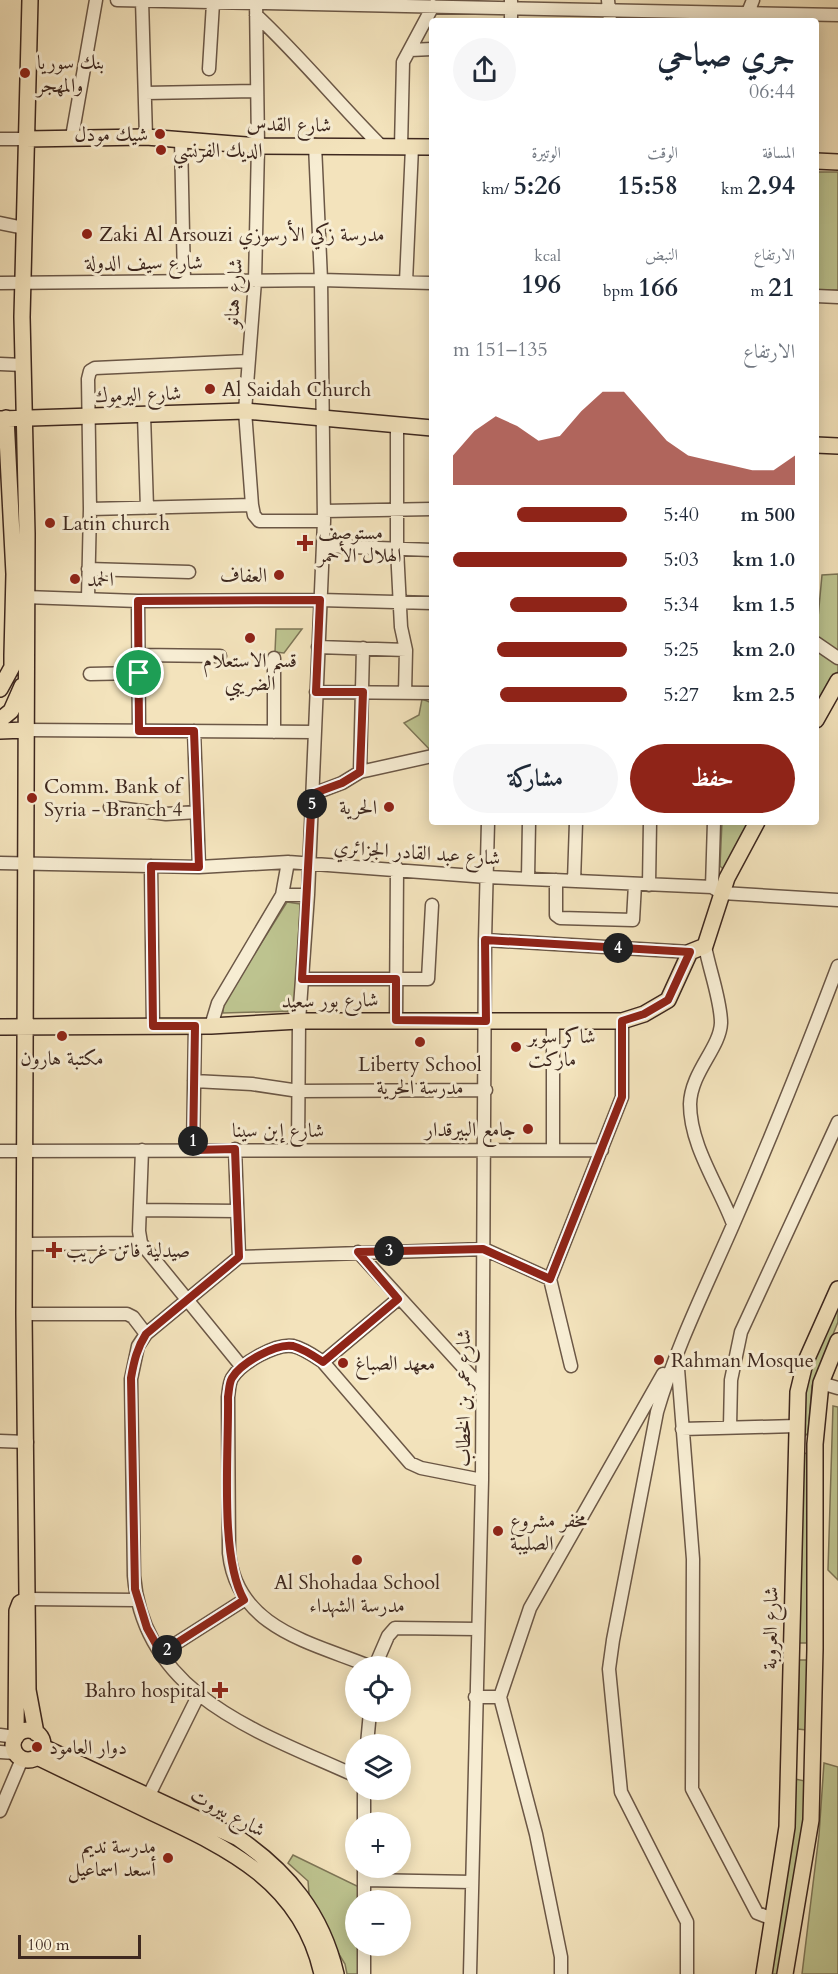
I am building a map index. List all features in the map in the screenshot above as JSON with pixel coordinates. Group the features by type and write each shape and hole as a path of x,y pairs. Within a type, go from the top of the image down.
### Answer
{"main road":[{"path":"0,720 15,704 25,597 24,228 30,0"},
{"name":"شارع القدس","path":"26,139 146,137 258,146 429,147"},
{"path":"819,161 838,162"},
{"name":"شارع اليرموك","path":"4,425 89,417 245,411 429,428"},
{"path":"4,425 18,669 25,730 24,1314 28,1599 28,1690 25,1750"},
{"path":"819,446 838,446"},
{"path":"0,689 18,669"},
{"path":"819,715 838,681"},
{"path":"0,731 25,730"},
{"path":"690,952 705,946 717,890 755,825"},
{"name":"شارع بور سعيد","path":"0,1027 211,1026 299,1020 622,1021 644,1014 668,1000 690,952"},
{"name":"شارع العروبة","path":"764,1974 788,1827 795,1444 798,1392 806,1363 838,1289"},
{"path":"785,1974 811,1820 815,1649 815,1444 821,1383 838,1341"},
{"path":"795,1444 815,1444"},
{"path":"25,1750 13,1745 8,1736 16,1611 20,1603 28,1599"},
{"path":"791,1647 815,1649"},
{"path":"8,1736 23,1731 25,1750"},
{"name":"شارع بيروت","path":"25,1750 149,1795 238,1838 301,1920 316,1949 322,1974"},
{"name":"شارع بيروت","path":"25,1750 213,1842 255,1858 292,1883 310,1906 324,1933 336,1974"},
{"path":"788,1771 811,1771"}],"street":[{"path":"72,137 96,0"},
{"path":"117,0 184,1 255,6 342,2 511,10 716,14 745,18 838,15"},
{"path":"142,0 146,137"},
{"path":"716,0 716,14"},
{"path":"745,18 753,0"},
{"path":"209,69 213,3"},
{"path":"255,6 338,103 381,146"},
{"name":"شارع هنانو","path":"252,505 245,411 255,281 258,146 255,91 255,6"},
{"path":"406,282 406,147 403,62 433,6"},
{"path":"410,50 429,49"},
{"path":"145,93 255,91"},
{"path":"0,139 26,139"},
{"path":"181,140 184,281"},
{"path":"298,1149 299,1020 308,895 324,516 321,280 315,145"},
{"path":"0,223 24,228"},
{"name":"شارع سيف الدولة","path":"0,283 321,280 429,283"},
{"path":"819,297 838,297"},
{"path":"88,598 90,509 88,379 90,371 94,368 248,361"},
{"path":"0,364 23,364"},
{"path":"144,415 147,508"},
{"path":"397,425 397,549 401,627 406,650 405,693"},
{"path":"90,509 252,505 254,515 260,520 429,509"},
{"path":"323,546 429,550"},
{"path":"88,569 189,572"},
{"path":"25,597 138,601 320,600 429,603"},
{"path":"138,601 139,731"},
{"path":"819,645 838,658"},
{"path":"318,647 406,650"},
{"path":"360,772 363,648"},
{"path":"138,655 220,656"},
{"path":"274,658 274,732"},
{"path":"90,674 139,673"},
{"path":"316,692 429,693"},
{"path":"25,730 314,732"},
{"path":"194,731 199,867"},
{"path":"312,794 342,783 360,772 429,757"},
{"path":"110,807 166,814 197,812"},
{"name":"شارع عمر بن الخطاب","path":"470,1974 482,1480 486,1089 485,940 489,825"},
{"path":"528,878 529,825"},
{"path":"574,881 576,825"},
{"path":"649,885 650,825"},
{"path":"714,825 717,890"},
{"path":"211,1026 218,1003 282,895 288,862"},
{"name":"شارع عبد القادر الجزائري","path":"0,863 199,867 288,862 398,868 488,877 636,884 838,900"},
{"path":"151,866 153,1026"},
{"path":"396,1020 398,868"},
{"path":"556,880 556,913 560,918 633,920 636,884"},
{"path":"282,895 308,895"},
{"path":"302,979 429,978 432,905"},
{"path":"485,940 690,952"},
{"path":"705,946 721,1023 716,1039 692,1085 690,1106 705,1163 722,1195 733,1224"},
{"path":"561,1974 561,1957 536,1834 500,1697 530,1608 677,1349 733,1224 838,966"},
{"path":"553,1021 553,1150"},
{"path":"571,1366 550,1279 603,1150 622,1097 622,1021"},
{"path":"193,1150 195,1026"},
{"path":"194,1081 252,1083 299,1091 486,1089"},
{"path":"730,1427 731,1380 741,1332 838,1122"},
{"path":"235,1149 239,1257"},
{"path":"142,1150 139,1232 141,1243 242,1367"},
{"name":"شارع إبن سينا","path":"0,1151 603,1150"},
{"path":"141,1210 237,1211"},
{"path":"25,1244 141,1243"},
{"path":"345,1771 249,1727 198,1696 161,1653 136,1600 131,1378 138,1346 146,1334 239,1257 483,1249 550,1279"},
{"path":"358,1252 398,1299 482,1388"},
{"path":"323,1362 398,1299"},
{"path":"24,1314 127,1314 134,1317 146,1334"},
{"path":"345,1656 280,1630 255,1612 244,1600 235,1582 229,1553 228,1397 232,1378 242,1367 266,1351 279,1346 293,1346 307,1351 323,1362 410,1462 421,1468 482,1480"},
{"path":"677,1349 693,1559 692,1789 757,1913 773,1919"},
{"path":"677,1349 657,1412 609,1669 621,1792 687,1922 687,1974"},
{"path":"821,1383 838,1388"},
{"path":"682,1429 796,1426"},
{"path":"0,1441 27,1442"},
{"path":"28,1599 136,1600"},
{"path":"161,1653 244,1600"},
{"path":"379,1656 389,1634 395,1628 477,1629"},
{"path":"149,1795 198,1696"},
{"path":"475,1697 500,1697"},
{"path":"0,1811 25,1750"},
{"path":"411,1877 472,1882"},
{"path":"364,1956 364,1974"}],"green space":[{"path":"819,172 838,172 838,290 819,290"},
{"path":"838,574 838,671 819,705 819,607 822,575"},
{"path":"276,629 302,629 284,653 275,652"},
{"path":"422,699 429,702 429,749 404,723 419,715"},
{"path":"722,825 750,825 725,868 720,866"},
{"path":"287,902 300,904 295,1011 223,1013 223,1004"},
{"path":"838,1304 838,1322 812,1386 808,1433 804,1437 802,1401 814,1357"},
{"path":"833,1406 838,1407 838,1580 828,1570"},
{"path":"802,1454 808,1455 807,1643 799,1643"},
{"path":"799,1660 807,1660 806,1730 798,1729"},
{"path":"824,1763 838,1767 838,1974 802,1974 819,1835"},
{"path":"795,1779 805,1781 804,1820 779,1974 769,1974"},
{"path":"293,1855 359,1887 360,1890 345,1890 345,1956 364,1956 364,1974 347,1974 345,1964 310,1906 308,1881 288,1863"}],"place":[{"name":"بنك سوريا والمهجر","path":"25,73"},
{"name":"شيك مودل","path":"160,134"},
{"name":"الديك الفرنسي","path":"161,150"},
{"name":"Zaki Al Arsouzi مدرسة زكي الأرسوزي","path":"87,234"},
{"name":"Al Saidah Church","path":"210,389"},
{"name":"Latin church","path":"50,523"},
{"name":"مستوصف الهلال الأحمر","path":"305,543"},
{"name":"العفاف","path":"279,575"},
{"name":"الحمد","path":"75,579"},
{"name":"قسم الاستعلام الضريبي","path":"250,638"},
{"name":"Comm. Bank of Syria - Branch 4","path":"32,798"},
{"name":"الحرية","path":"389,807"},
{"name":"مكتبة هارون","path":"62,1036"},
{"name":"Liberty School مدرسة الحرية","path":"420,1042"},
{"name":"شاكر سوبر ماركت","path":"516,1047"},
{"name":"جامع البيرقدار","path":"528,1129"},
{"name":"صيدلية فاتن غريب","path":"54,1250"},
{"name":"Rahman Mosque","path":"659,1360"},
{"name":"معهد الصباغ","path":"343,1363"},
{"name":"مخفر مشروع الصليبة","path":"498,1531"},
{"name":"Al Shohadaa School مدرسة الشهداء","path":"357,1560"},
{"name":"Bahro hospital","path":"220,1690"},
{"name":"دوار العامود","path":"37,1747"},
{"name":"مدرسة نديم أسعد اسماعيل","path":"168,1858"}],"route":[{"path":"320,600 316,692 363,692 360,772 342,783 312,794 302,979 396,979 396,1020 486,1021 485,940 690,952 668,1000 644,1014 622,1021 622,1097 603,1150 550,1279 483,1249 358,1252 398,1299 323,1362 307,1351 293,1346 279,1346 266,1351 242,1367 232,1378 228,1397 229,1553 232,1573 244,1600 161,1653 147,1628 136,1600 131,1378 134,1362 138,1346 146,1334 239,1257 235,1149 193,1150 195,1026 153,1026 151,866 199,867 194,731 139,731 139,673 138,601 320,600"}]}
